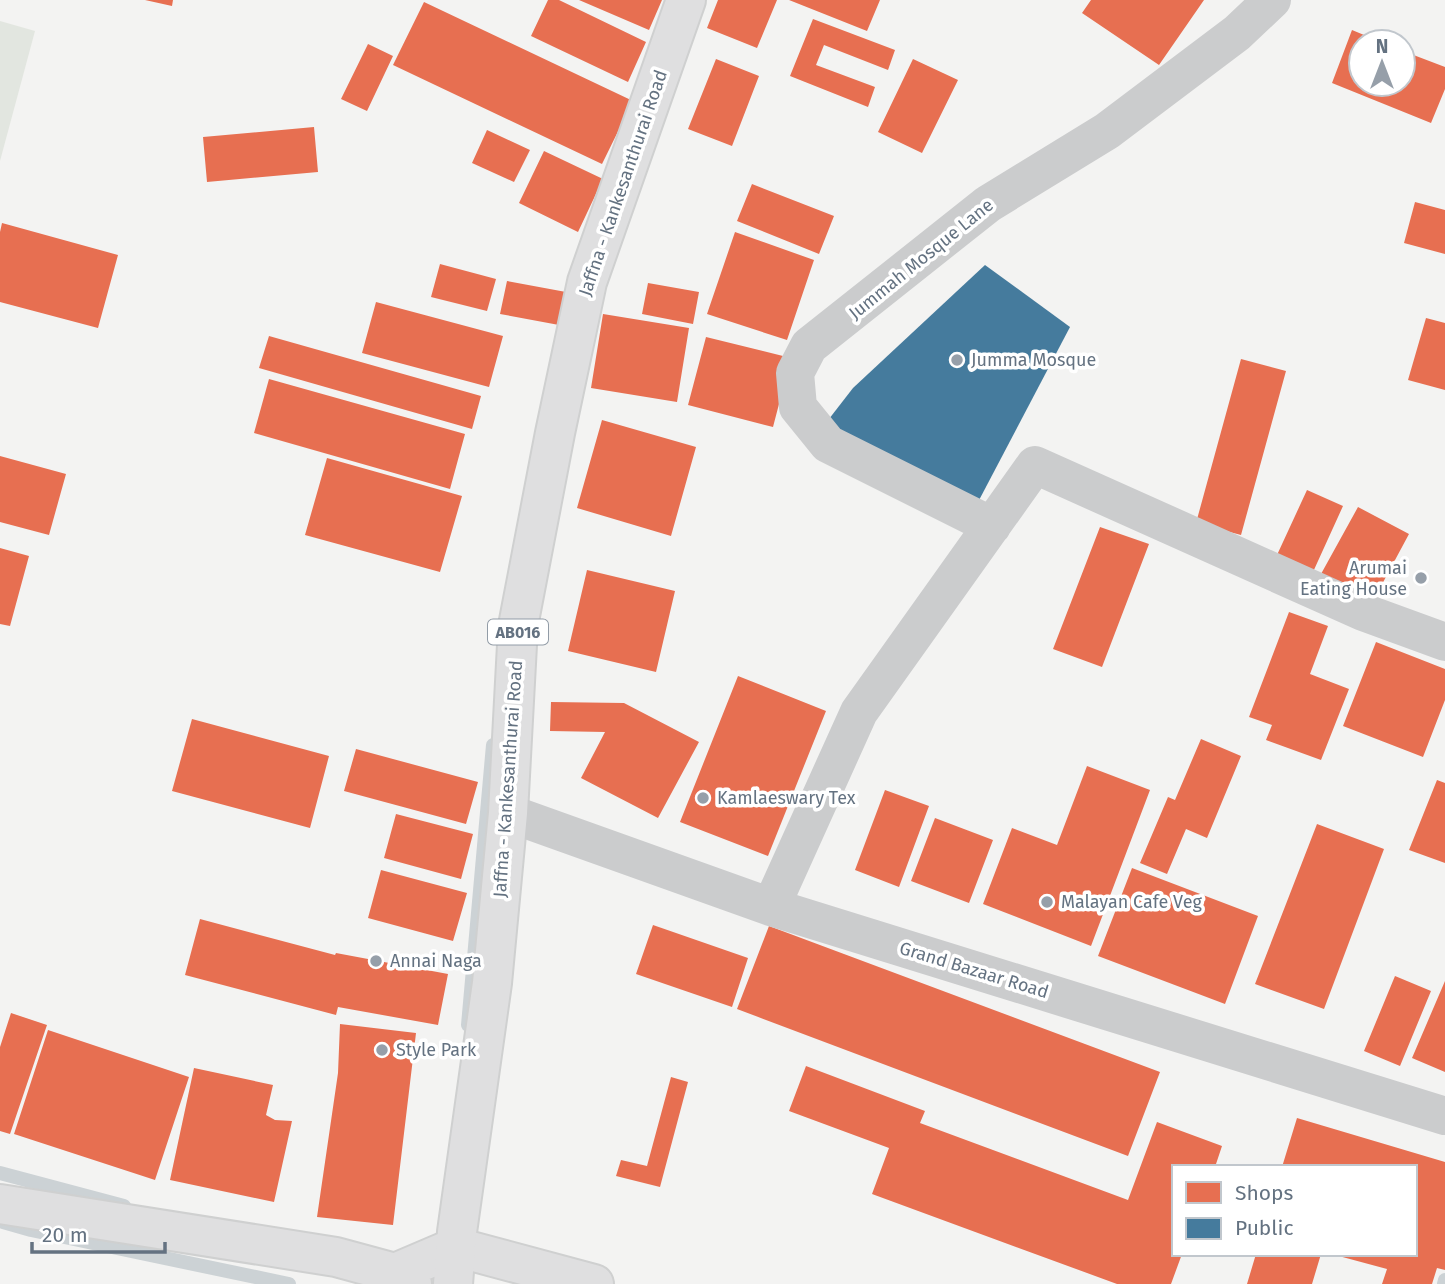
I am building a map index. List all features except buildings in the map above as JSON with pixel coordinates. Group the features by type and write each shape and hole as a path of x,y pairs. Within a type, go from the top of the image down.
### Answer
{"main road":[{"name":"Jaffna - Kankesanthurai Road","path":"454,1265 492,983 508,813 518,626 587,282 686,0"},
{"path":"0,1204 336,1257 403,1279 454,1265 594,1284"}],"street":[{"name":"Jummah Mosque Lane","path":"992,526 828,444 798,407 795,373 809,346 988,204 1107,131 1237,33 1272,0"},
{"path":"771,907 859,712 1035,464 1363,612 1445,642"},
{"name":"Grand Bazaar Road","path":"508,813 771,907 1445,1116"}],"shaded area":[{"path":"0,21 35,31 0,161"}],"waterway":[{"path":"468,1025 493,745"},
{"path":"0,1173 124,1206"},
{"path":"3,1222 289,1284"},
{"path":"1444,1284 1445,1280"}],"place":[{"name":"Jumma Mosque","path":"957,360"},
{"name":"Arumai Eating House","path":"1421,578"},
{"name":"Kamlaeswary Tex","path":"703,798"},
{"name":"Malayan Cafe Veg","path":"1047,902"},
{"name":"Annai Naga","path":"376,961"},
{"name":"Style Park","path":"382,1050"}]}
